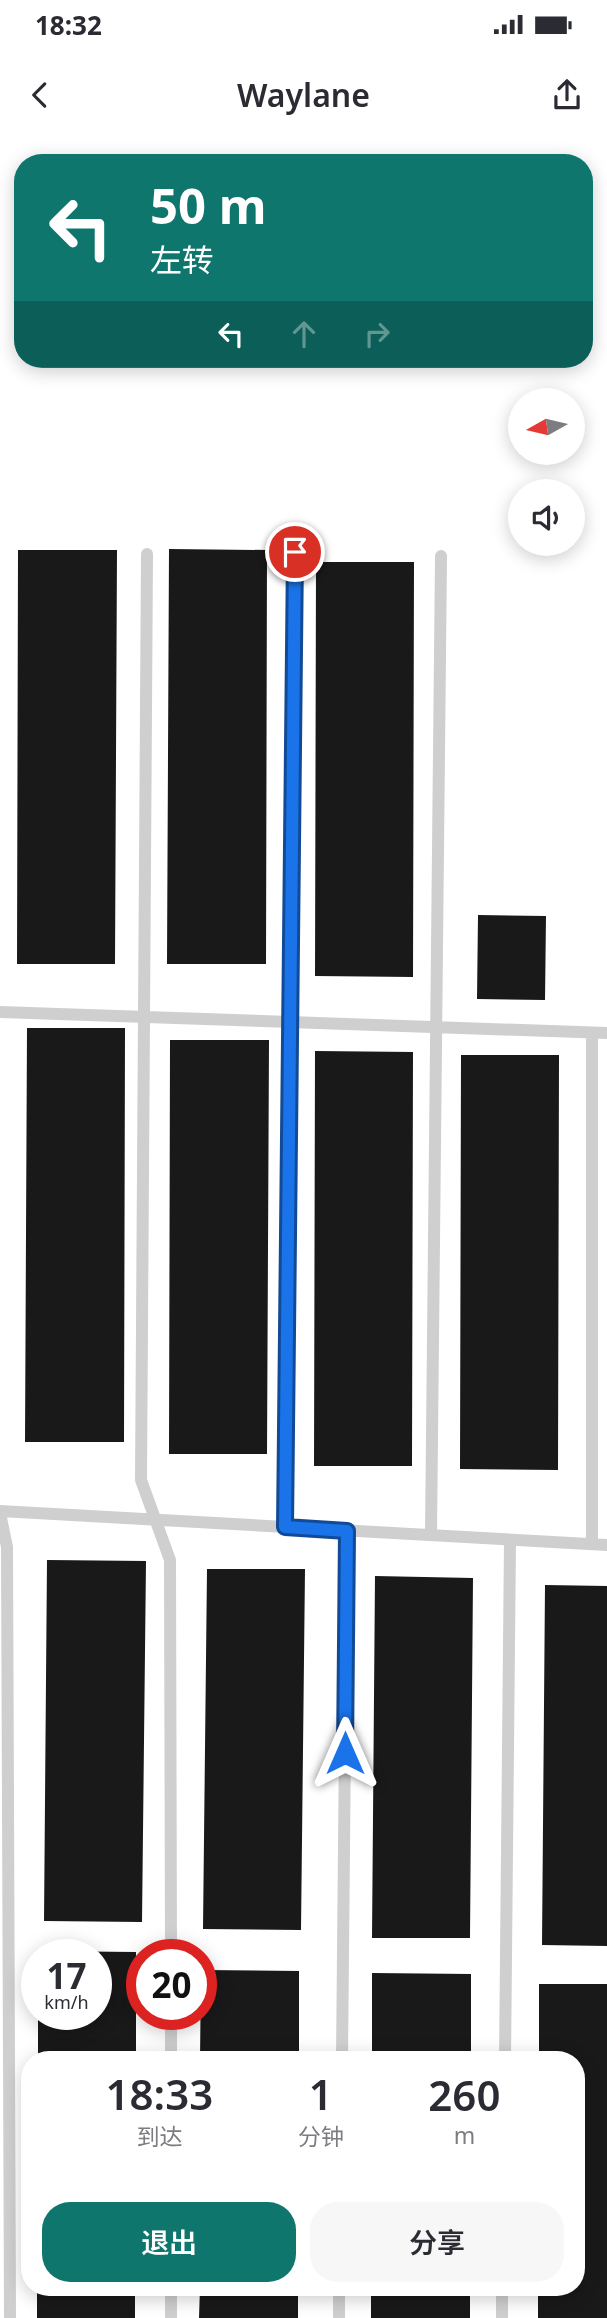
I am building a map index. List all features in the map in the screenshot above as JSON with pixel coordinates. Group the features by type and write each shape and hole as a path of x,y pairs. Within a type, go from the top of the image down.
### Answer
{"lane":[{"path":"285,1527 295,552"},
{"path":"147,554 141,1480 170,1560 171,1939"},
{"path":"431,1535 441,556"},
{"path":"0,1012 607,1033"},
{"path":"592,1033 592,1544"},
{"path":"10,2318 7,1547 0,1512 607,1545"},
{"path":"342,2051 347,1531"},
{"path":"505,2051 510,1540"},
{"path":"171,2030 171,2051"},
{"path":"172,2296 172,2318"},
{"path":"339,2318 340,2296"},
{"path":"502,2296 502,2318"}],"building":[{"path":"169,549 267,550 266,964 167,964"},
{"path":"18,550 117,550 115,964 17,964"},
{"path":"316,562 414,562 413,977 315,976"},
{"path":"478,915 546,916 545,1000 477,999"},
{"path":"27,1028 125,1028 124,1442 25,1442"},
{"path":"170,1040 269,1040 267,1454 169,1454"},
{"path":"315,1051 413,1052 412,1466 314,1466"},
{"path":"461,1055 559,1055 558,1470 460,1469"},
{"path":"47,1560 146,1561 142,1922 44,1921"},
{"path":"207,1569 305,1569 301,1930 203,1929"},
{"path":"375,1576 473,1578 470,1938 372,1938"},
{"path":"545,1585 607,1586 607,1946 542,1945"},
{"path":"112,1952 126,1952 126,2030 136,2030 136,2051 38,2051 38,2030 112,2030"},
{"path":"217,1970 299,1971 299,2051 200,2051 200,2030 217,2030"},
{"path":"372,1973 471,1974 471,2051 372,2051"},
{"path":"539,1984 607,1984 607,2318 538,2318 538,2296 585,2296 585,2051 539,2051"},
{"path":"37,2296 135,2296 135,2318 37,2318"},
{"path":"200,2296 298,2296 298,2318 199,2318"},
{"path":"371,2296 470,2296 470,2318 371,2318"}],"route":[{"path":"295,552 285,1527 347,1531 345,1753"}]}
